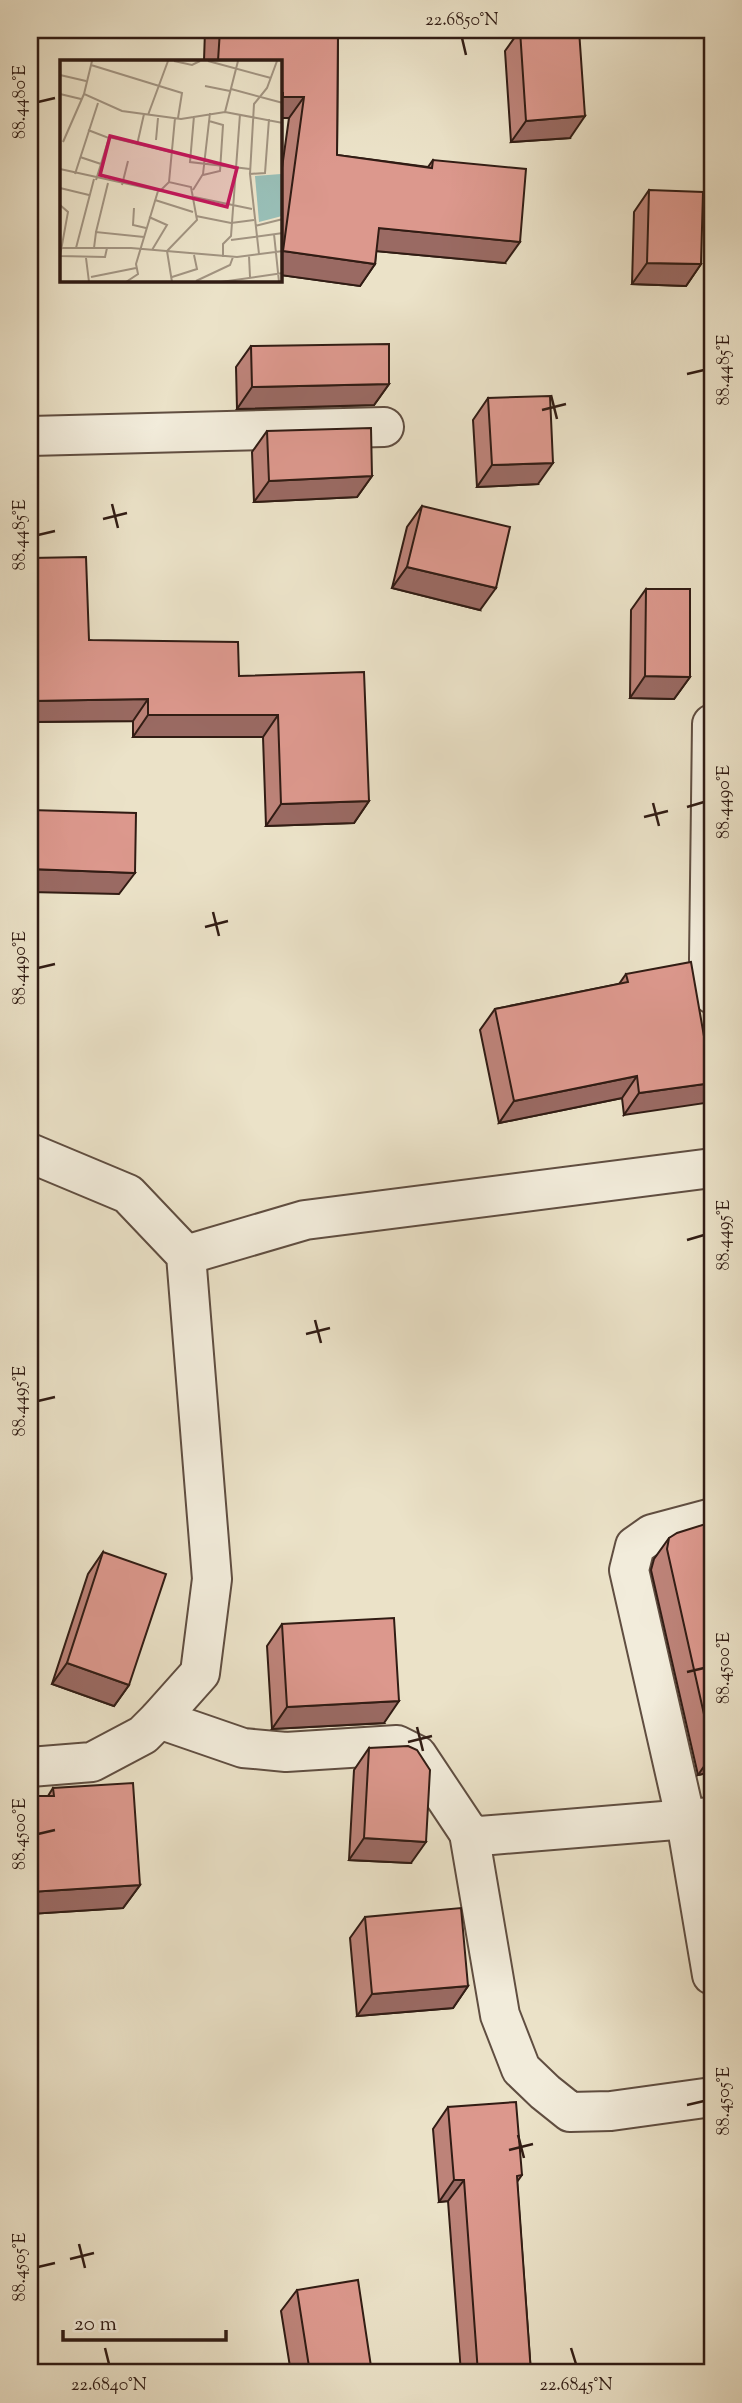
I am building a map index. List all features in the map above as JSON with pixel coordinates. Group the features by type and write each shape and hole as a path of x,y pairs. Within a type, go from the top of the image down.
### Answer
{"street":[{"path":"30,436 384,427"},
{"path":"712,724 709,959 712,994"},
{"path":"30,1153 128,1194 186,1255 212,1579 200,1674 144,1735 92,1762 30,1767"},
{"path":"186,1255 305,1220 712,1168"},
{"path":"712,1518 652,1534 635,1546 629,1570 699,1819 712,1975"},
{"path":"159,1719 243,1748 286,1752 397,1745 417,1755 469,1833 500,2015 522,2069 570,2112 611,2111 712,2097"},
{"path":"469,1833 480,1836 699,1819"}],"building":[{"path":"220,30 338,30 337,155 432,168 433,160 526,169 520,242 379,228 375,264 283,251 304,97 283,97 282,60 218,60"},
{"path":"520,30 579,30 585,116 526,121"},
{"path":"649,190 703,192 701,264 647,263"},
{"path":"389,344 389,384 252,387 251,346"},
{"path":"550,396 553,463 492,465 488,398"},
{"path":"371,428 372,476 269,481 267,431"},
{"path":"422,506 510,527 496,588 407,567"},
{"path":"86,557 89,640 238,642 239,676 364,672 369,801 281,804 278,715 148,715 148,699 30,701 30,558"},
{"path":"646,589 690,589 690,677 645,676"},
{"path":"30,810 136,813 135,873 30,869"},
{"path":"691,962 705,1042 712,1041 712,1083 639,1093 637,1076 514,1101 495,1009 628,982 626,974"},
{"path":"712,1522 712,1750 667,1549 669,1538 677,1533"},
{"path":"103,1552 166,1574 129,1685 67,1663"},
{"path":"394,1618 399,1701 287,1707 282,1624"},
{"path":"408,1746 417,1750 430,1770 426,1842 364,1838 369,1748"},
{"path":"133,1783 140,1885 30,1892 30,1796 54,1796 53,1788"},
{"path":"461,1908 468,1986 372,1994 365,1917"},
{"path":"516,2102 522,2175 517,2176 531,2373 478,2373 464,2180 454,2180 448,2107"},
{"path":"358,2280 372,2373 310,2373 297,2290"}]}
